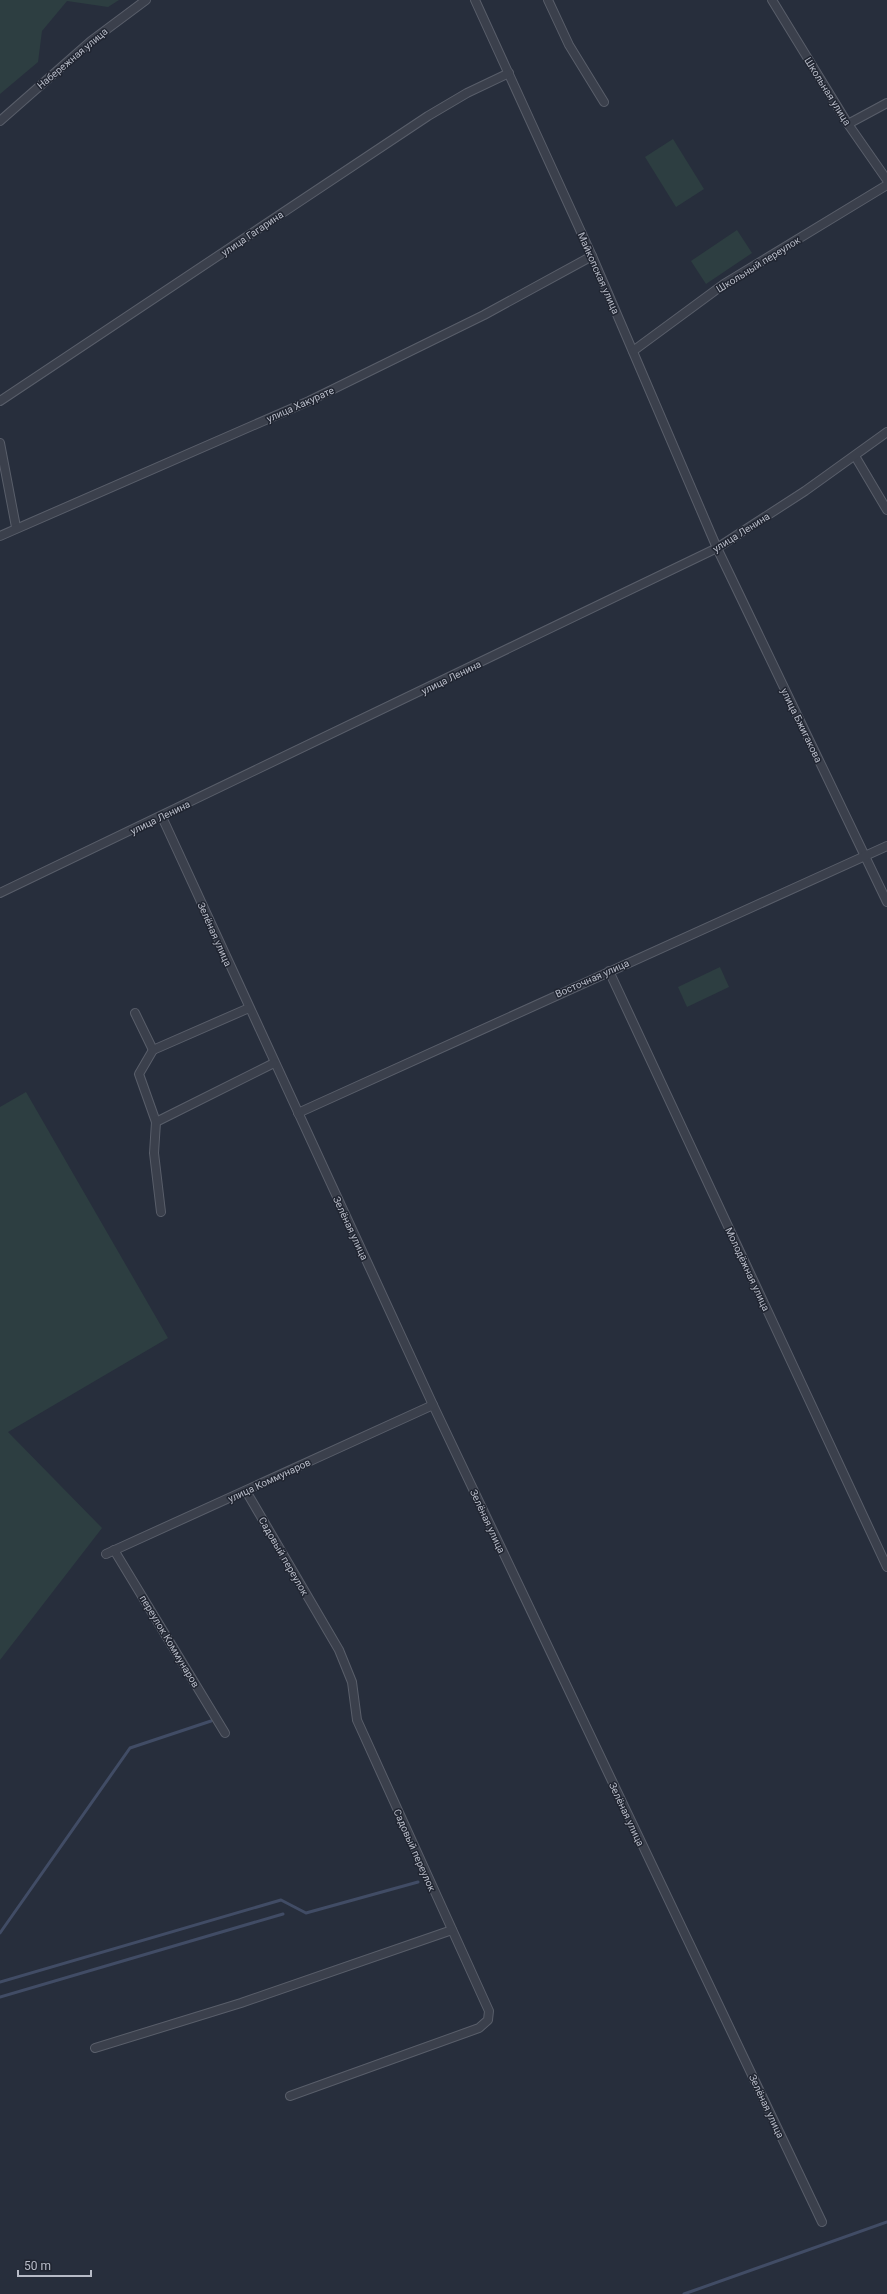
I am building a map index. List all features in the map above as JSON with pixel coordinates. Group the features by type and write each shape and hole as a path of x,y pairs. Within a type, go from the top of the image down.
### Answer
{"street":[{"name":"Набережная улица","path":"0,121 91,41 146,0"},
{"name":"Майкопская улица","path":"475,0 592,256 717,548"},
{"path":"548,0 569,45 604,102"},
{"name":"Школьная улица","path":"772,0 848,124 887,180"},
{"name":"улица Гагарина","path":"0,401 428,116 467,93 509,73"},
{"path":"848,124 887,104"},
{"name":"Школьный переулок","path":"633,350 724,284 887,185"},
{"name":"улица Хакурате","path":"0,536 16,527 309,402 484,315 592,256"},
{"name":"улица Ленина","path":"0,893 717,548 805,491 887,432"},
{"path":"0,443 16,527"},
{"path":"855,456 887,510"},
{"name":"улица Бжигакова","path":"717,548 887,902"},
{"name":"Зелёная улица","path":"162,816 274,1063 433,1405 822,2222"},
{"name":"Восточная улица","path":"298,1113 887,846"},
{"name":"Молодёжная улица","path":"609,971 887,1567"},
{"path":"161,1212 154,1153 156,1122 139,1074 153,1050 249,1008"},
{"path":"135,1013 153,1050"},
{"path":"156,1122 274,1063"},
{"name":"улица Коммунаров","path":"106,1554 433,1405"},
{"name":"Садовый переулок","path":"246,1491 339,1650 352,1682 357,1720 489,2011 488,2020 479,2028 290,2096"},
{"name":"переулок Коммунаров","path":"114,1550 225,1732"},
{"path":"95,2048 241,2003 452,1930"}],"shaded area":[{"path":"0,0 119,0 108,7 67,1 42,31 38,62 0,94"},
{"path":"673,139 704,189 676,207 645,157"},
{"path":"737,230 752,253 706,284 691,261"},
{"path":"720,967 729,987 687,1007 678,987"},
{"path":"26,1092 168,1338 8,1432 102,1528 0,1660 0,1107"}],"waterway":[{"path":"0,1933 130,1748 211,1721"},
{"path":"0,1982 281,1900 306,1913 418,1882"},
{"path":"0,1997 283,1914"},
{"path":"684,2294 887,2222"}]}
